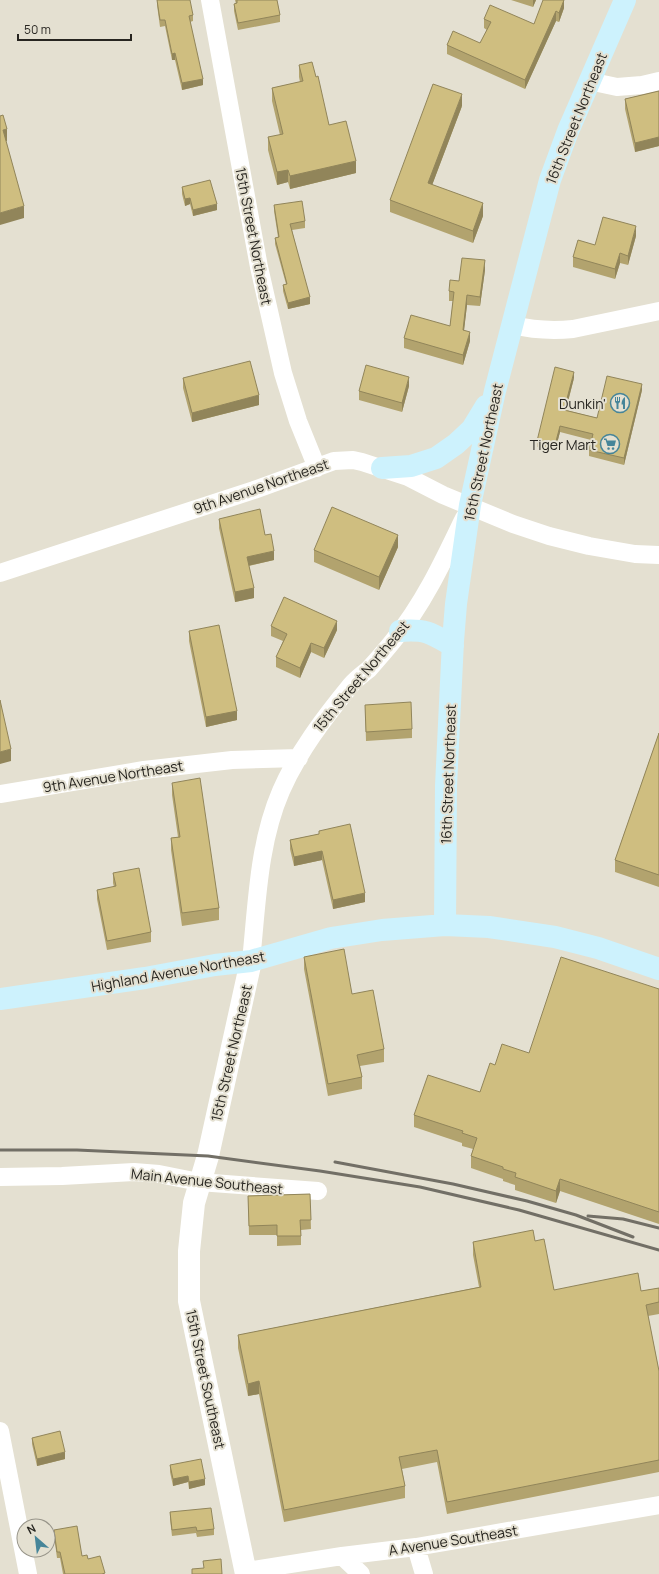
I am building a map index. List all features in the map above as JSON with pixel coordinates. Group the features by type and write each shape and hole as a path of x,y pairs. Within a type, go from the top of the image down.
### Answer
{"main road":[{"name":"16th Street Northeast","path":"446,925 446,786 452,646 456,604 470,505 495,391 550,180 568,131 625,0"},
{"path":"382,468 411,466 436,458 456,444 472,429 495,391"},
{"path":"400,631 424,631 452,646"},
{"name":"Highland Avenue Northeast","path":"0,999 137,979 215,965 251,961 331,938 382,930 446,925 489,927 555,937 598,948 659,969"}],"street":[{"name":"15th Street Northeast","path":"210,0 259,267 283,373 298,421 316,468"},
{"path":"589,81 617,87 642,85 659,81"},
{"path":"513,325 543,331 561,330 659,311"},
{"name":"9th Avenue Northeast","path":"0,573 334,461 353,460 408,477 443,495 513,524 549,536 582,545 635,554 659,555"},
{"name":"15th Street Northeast","path":"199,1182 208,1156 251,961 262,861 268,830 281,792 298,758 312,735 352,684 370,668 400,631 433,580 470,505"},
{"name":"9th Avenue Northeast","path":"0,794 144,770 232,760 298,758"},
{"name":"Main Avenue Southeast","path":"0,1177 62,1176 134,1172 159,1174 199,1182 318,1191"},
{"name":"15th Street Southeast","path":"199,1182 194,1203 189,1251 189,1301 246,1573"},
{"path":"0,1431 28,1574"},
{"name":"A Avenue Southeast","path":"246,1573 342,1556 416,1547 659,1505"},
{"path":"416,1547 424,1574"},
{"path":"342,1556 361,1574"}],"building":[{"path":"157,0 190,0 193,15 189,16 203,79 182,83 175,53 172,54 165,20 160,20"},
{"path":"237,0 277,0 280,15 238,23 234,4 237,3"},
{"path":"543,0 564,0 559,13 556,11 525,80 447,45 453,31 480,43 491,22 484,19 490,5 534,24"},
{"path":"312,62 316,77 318,76 329,125 346,121 356,161 290,176 288,170 277,172 268,137 283,134 272,88 303,81 299,65"},
{"path":"433,84 462,94 428,183 483,203 473,231 390,200"},
{"path":"659,91 659,137 635,143 625,99"},
{"path":"3,115 7,129 3,130 24,206 0,213 0,116"},
{"path":"210,180 217,204 193,210 190,198 185,199 182,187"},
{"path":"302,201 305,221 290,224 310,297 288,303 283,285 287,284 275,238 279,237 274,205"},
{"path":"603,217 636,226 628,256 620,253 615,269 573,257 578,240 595,245"},
{"path":"462,258 485,260 480,297 467,295 463,330 470,332 463,355 404,338 411,315 450,326 454,292 449,291 450,280 459,281"},
{"path":"250,361 259,395 192,413 183,378"},
{"path":"366,365 409,377 402,403 359,391"},
{"path":"555,367 574,372 564,410 597,418 607,376 642,384 624,458 589,450 593,434 560,426 555,445 537,441"},
{"path":"332,507 398,535 379,577 314,550"},
{"path":"260,509 265,535 271,534 274,551 247,557 254,588 235,592 219,519"},
{"path":"284,597 337,621 324,648 311,643 300,668 276,657 287,634 271,626"},
{"path":"219,625 237,711 206,717 189,631"},
{"path":"0,700 11,749 0,752"},
{"path":"411,702 412,729 366,732 365,705"},
{"path":"659,733 659,875 615,860"},
{"path":"200,778 219,908 182,913 171,838 180,837 172,783"},
{"path":"350,824 365,893 333,900 322,851 294,857 290,840 319,834 319,831"},
{"path":"139,868 151,932 107,941 97,890 116,886 113,873"},
{"path":"344,949 352,994 373,990 384,1049 357,1055 362,1077 328,1084 304,957"},
{"path":"561,957 659,989 659,1212 560,1179 556,1191 515,1177 516,1173 471,1156 477,1138 462,1133 463,1131 414,1115 428,1075 480,1092 490,1063 495,1065 502,1044 529,1053"},
{"path":"310,1194 311,1220 300,1220 301,1236 277,1236 277,1225 249,1226 248,1196"},
{"path":"533,1230 535,1241 544,1239 554,1290 638,1273 641,1291 659,1288 659,1302 646,1305 659,1371 659,1460 447,1502 437,1450 399,1457 405,1486 284,1510 259,1381 248,1384 238,1335 481,1287 473,1242"},
{"path":"60,1431 65,1452 37,1459 32,1438"},
{"path":"201,1459 205,1479 189,1482 188,1476 173,1479 170,1465"},
{"path":"211,1508 214,1529 197,1531 196,1527 172,1530 170,1512"},
{"path":"77,1526 82,1556 87,1555 88,1559 100,1556 105,1573 65,1574 60,1552 57,1552 56,1530"},
{"path":"221,1559 222,1574 192,1574 192,1569 204,1568 203,1561"}],"railway":[{"path":"0,1150 77,1150 208,1156 320,1171 420,1187 519,1210 659,1250"},
{"path":"335,1162 453,1184 527,1201 576,1215 633,1237"},
{"path":"588,1216 623,1219 659,1228"}],"place":[{"name":"Dunkin'","path":"620,403"},
{"name":"Tiger Mart","path":"610,444"}]}
